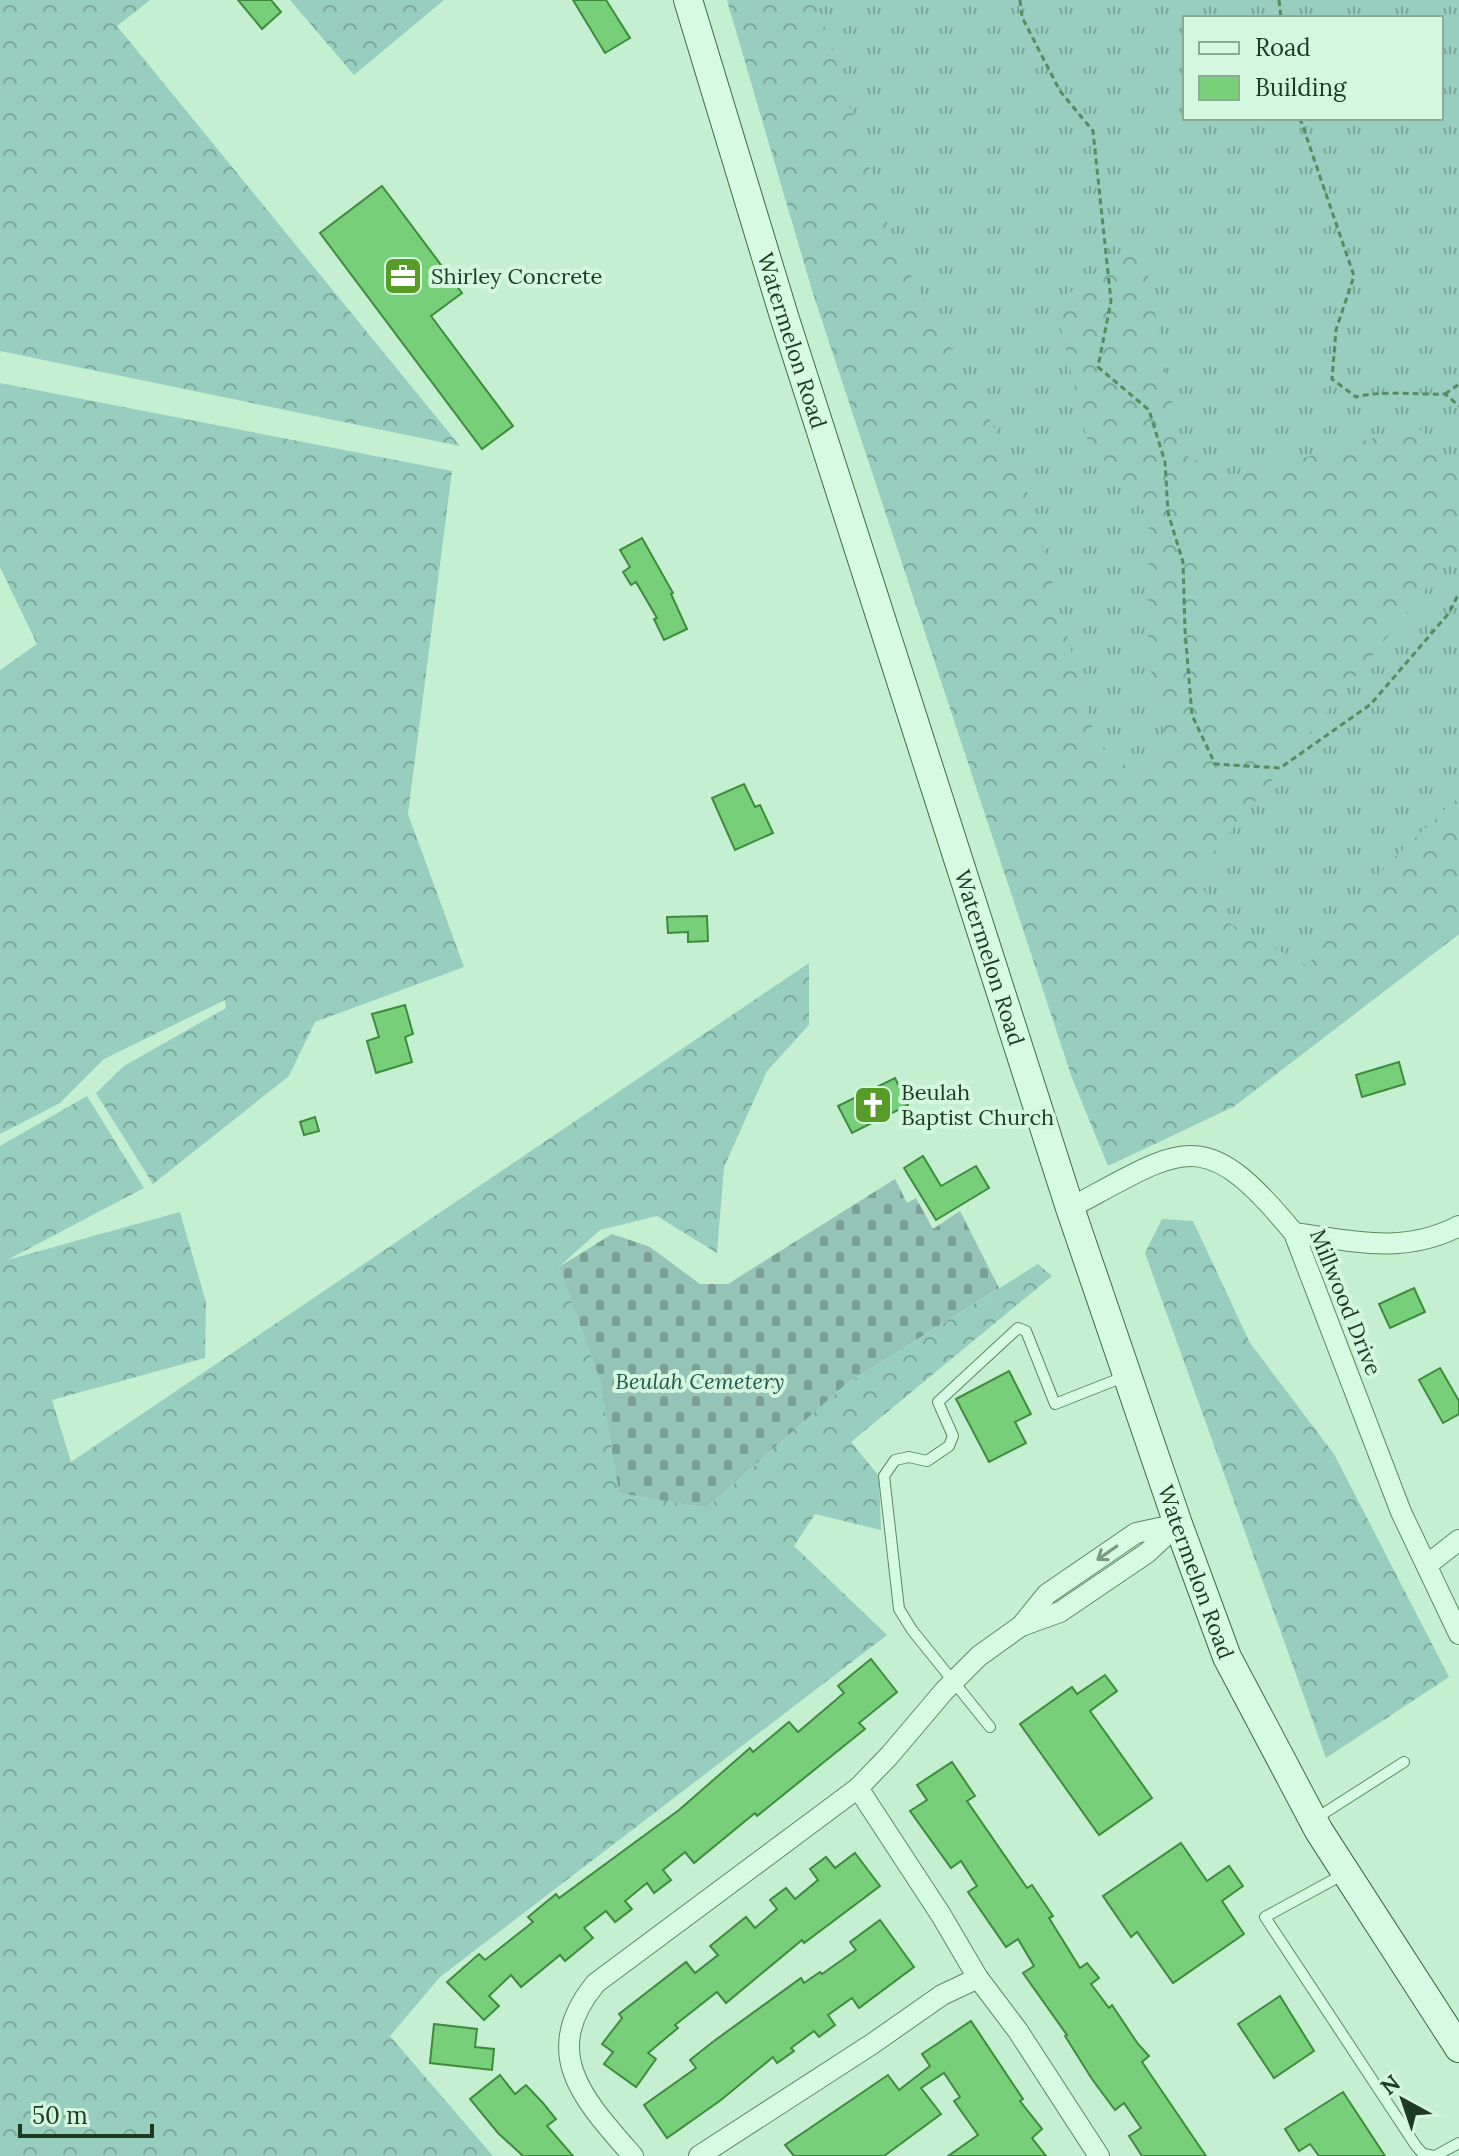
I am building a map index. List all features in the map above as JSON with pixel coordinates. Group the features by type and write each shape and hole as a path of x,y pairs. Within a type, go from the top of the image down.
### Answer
{"main road":[{"name":"Watermelon Road","path":"688,0 784,316 1070,1208 1227,1657 1313,1820 1459,2048"}],"street":[{"name":"Millwood Drive","path":"1070,1208 1167,1158 1188,1154 1211,1157 1230,1167 1263,1195 1294,1233 1405,1522 1459,1634"},
{"path":"1294,1233 1397,1245 1442,1235 1459,1226"},
{"path":"633,2156 588,2101 569,2062 570,2029 582,1999 612,1970 858,1788 979,1656 1021,1626 1060,1612 1147,1553 1178,1524"},
{"path":"1427,1565 1459,1540"},
{"path":"858,1788 978,1978 1018,2031 1099,2156"},
{"path":"699,2156 942,1995 978,1978"}],"lane":[{"path":"990,1727 912,1630 899,1609 884,1476 895,1460 909,1457 927,1461 949,1446 953,1436 938,1402 1018,1328 1026,1331 1055,1404 1127,1376"},
{"path":"1313,1820 1404,1762"},
{"path":"1346,1873 1265,1917 1416,2146 1423,2154 1435,2156 1459,2143"}],"path":[{"path":"1020,0 1022,17 1060,91 1093,131 1111,301 1098,367 1149,410 1165,462 1168,513 1183,562 1192,715 1215,764 1280,768 1371,704 1449,613 1459,593"},
{"path":"1301,120 1354,276 1336,330 1332,379 1356,397 1373,393 1408,396 1445,394 1459,384"},
{"path":"1445,394 1459,406"}],"green space":[{"path":"0,0 150,0 117,26 460,446 0,351"},
{"path":"290,0 444,0 354,75"},
{"path":"727,0 1459,0 1459,934 1233,1107 1053,1018 813,293"},
{"path":"727,0 816,0 894,245 1025,484 1096,741 1133,772 1169,759 1148,657 1149,517 1087,439 1055,304 1141,237 1181,453 1232,478 1417,426 1459,471 1459,548 1194,877 1229,923 1307,966 1390,861 1459,797 1459,934 1233,1107 1108,1166 1072,1078 813,293"},
{"path":"0,383 452,471 408,814 464,967 315,1022 289,1076 153,1184 96,1093 124,1066 226,1008 225,1000 104,1059 60,1103 0,1134 0,670 37,644 0,567"},
{"path":"809,963 809,1025 767,1071 724,1167 717,1253 657,1216 600,1230 559,1267 600,1380 619,1493 706,1508 846,1384 1038,1264 1052,1276 851,1442 879,1476 881,1530 815,1514 794,1546 887,1635 440,1977 390,2036 493,2156 0,2156 0,1146 87,1096 144,1188 7,1260 180,1212 206,1302 205,1358 52,1400 71,1462"},
{"name":"Beulah Cemetery","path":"895,1179 907,1203 916,1198 933,1229 960,1211 999,1288 846,1384 706,1508 619,1493 600,1380 559,1267 612,1234 650,1247 700,1284 728,1284"},
{"path":"1162,1219 1193,1221 1250,1343 1334,1454 1449,1677 1326,1758 1145,1253"}],"building":[{"path":"238,0 271,0 281,12 262,29"},
{"path":"573,0 606,0 630,38 605,53"},
{"path":"382,186 462,293 431,316 513,426 482,449 320,233"},
{"path":"642,538 673,593 687,629 664,640 654,619 657,618 636,582 631,585 623,572 630,567 620,550"},
{"path":"744,784 755,807 760,805 773,833 735,850 712,798"},
{"path":"707,916 708,941 688,942 688,932 668,933 667,917"},
{"path":"405,1005 413,1034 405,1037 412,1062 376,1073 367,1041 379,1037 372,1014"},
{"path":"1399,1062 1405,1084 1362,1097 1356,1075"},
{"name":"Beulah Baptist Church","path":"895,1078 908,1105 852,1133 838,1106"},
{"path":"315,1117 319,1131 304,1135 300,1122"},
{"path":"923,1156 941,1186 976,1166 989,1188 936,1220 904,1168"},
{"path":"1414,1288 1425,1312 1390,1328 1379,1304"},
{"path":"1440,1368 1459,1401 1459,1414 1443,1423 1419,1380"},
{"path":"1009,1371 1031,1414 1015,1422 1026,1443 989,1462 956,1399"},
{"path":"871,1659 897,1692 859,1723 865,1729 757,1816 755,1813 694,1863 685,1852 663,1870 671,1880 654,1893 647,1883 625,1901 632,1909 615,1922 606,1911 584,1928 593,1938 565,1961 560,1955 521,1987 511,1975 489,1996 499,2006 484,2020 447,1982 479,1954 485,1960 533,1922 528,1917 556,1894 559,1898 679,1810 750,1748 753,1752 789,1722 798,1732 844,1693 838,1686"},
{"path":"1105,1675 1117,1691 1090,1711 1152,1798 1099,1835 1020,1724 1072,1687 1077,1694"},
{"path":"952,1762 975,1796 967,1801 1027,1888 1032,1885 1053,1916 1049,1918 1080,1968 1087,1963 1099,1978 1091,1984 1109,2008 1112,2005 1149,2056 1142,2062 1206,2156 1142,2156 1129,2136 1141,2128 1124,2103 1115,2110 1023,1973 1034,1966 1018,1939 1006,1947 968,1892 977,1886 961,1861 951,1868 910,1811 927,1800 917,1785"},
{"path":"1181,1843 1207,1881 1229,1866 1243,1886 1222,1901 1244,1934 1173,1983 1137,1932 1131,1937 1103,1896"},
{"path":"855,1853 880,1886 804,1943 802,1940 726,2003 717,1992 675,2025 678,2028 648,2053 656,2059 636,2087 604,2064 613,2052 602,2044 622,2018 619,2014 686,1962 695,1973 718,1955 710,1946 746,1917 755,1928 777,1909 770,1900 786,1888 795,1899 818,1880 810,1869 826,1857 835,1868"},
{"path":"880,1920 914,1967 859,2008 852,1998 828,2015 835,2025 819,2037 814,2031 777,2063 773,2057 721,2100 667,2138 644,2105 696,2068 690,2060 714,2041 801,1978 804,1983 820,1972 822,1974 856,1950 850,1942"},
{"path":"1280,1996 1314,2051 1274,2078 1238,2024"},
{"path":"971,2021 1023,2099 1020,2101 1042,2129 1032,2138 1046,2156 948,2156 978,2135 954,2101 960,2097 944,2073 921,2088 941,2114 884,2156 794,2156 785,2145 888,2075 899,2090 930,2066 922,2054"},
{"path":"434,2024 477,2029 475,2047 494,2049 492,2070 430,2063"},
{"path":"500,2075 515,2094 526,2085 543,2103 556,2119 547,2126 573,2156 523,2156 498,2133 470,2099"},
{"path":"1343,2092 1385,2156 1319,2156 1310,2144 1299,2151 1285,2129"}],"place":[{"name":"Shirley Concrete","path":"403,276"},
{"name":"Beulah Baptist Church","path":"873,1105"}]}
